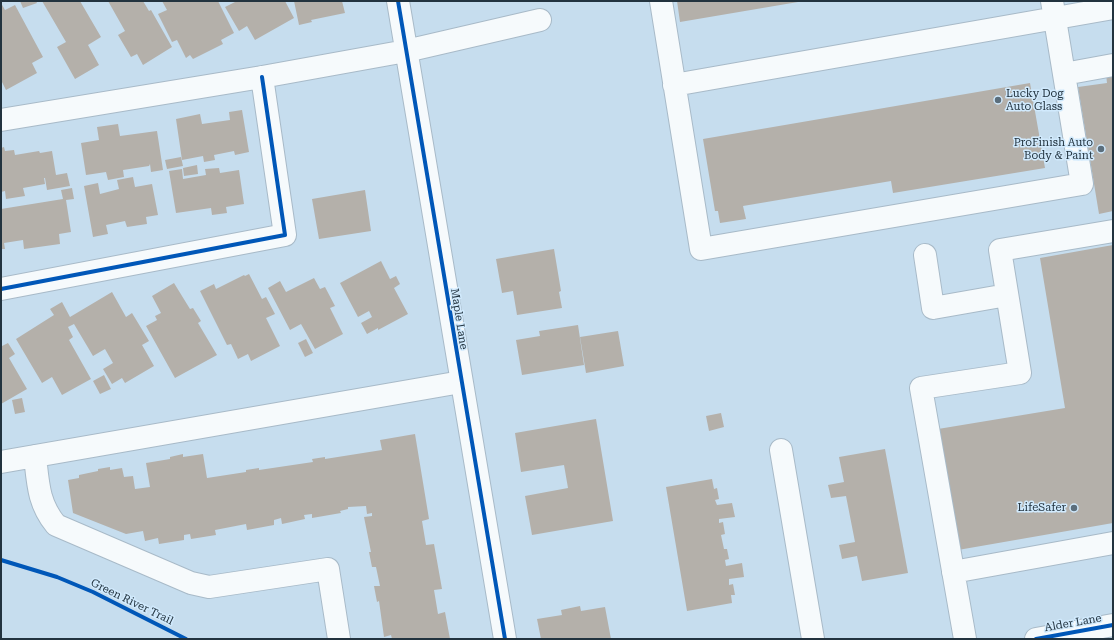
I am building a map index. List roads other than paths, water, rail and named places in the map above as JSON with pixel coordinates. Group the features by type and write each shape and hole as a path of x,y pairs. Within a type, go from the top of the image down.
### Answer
{"street":[{"name":"Maple Lane","path":"398,1 505,639"},
{"path":"661,1 701,249 1082,184 1053,10"},
{"path":"674,85 1053,10 1113,8"},
{"path":"1,120 262,77 406,51 540,20"},
{"path":"1064,74 1113,65"},
{"path":"1,289 285,235 262,77"},
{"path":"965,639 921,388 1020,373 1000,250 1113,232"},
{"path":"924,255 933,308 1007,295"},
{"path":"1,462 461,382"},
{"path":"781,450 813,639"},
{"path":"35,456 40,494 48,515 56,525 191,583 209,587 328,569 339,639"},
{"path":"953,572 1113,543"},
{"name":"Alder Lane","path":"1036,639 1113,625"}],"place":[{"name":"Lucky Dog Auto Glass","path":"998,100"},
{"name":"ProFinish Auto Body & Paint","path":"1101,149"},
{"name":"LifeSafer","path":"1074,508"}]}
